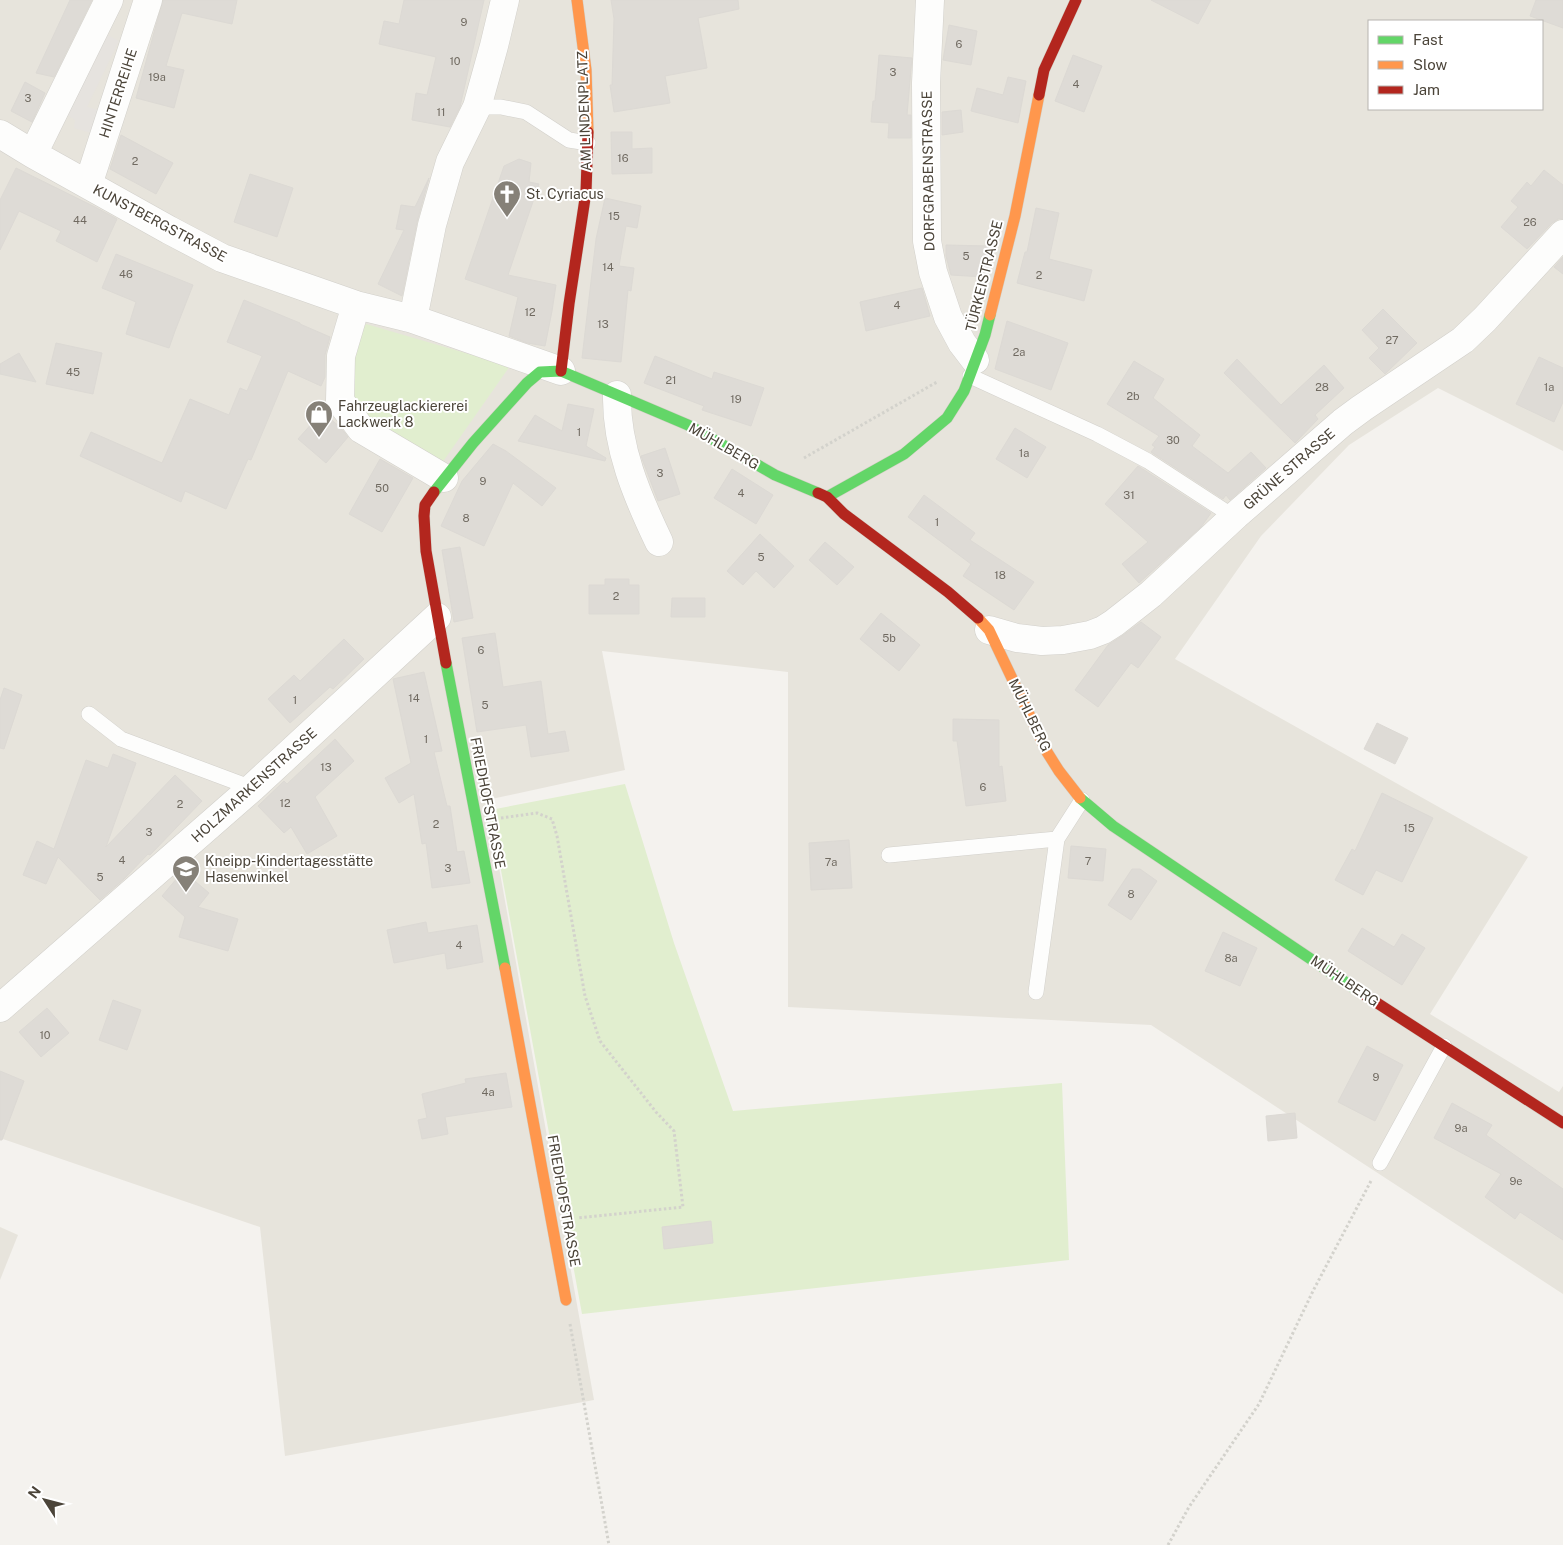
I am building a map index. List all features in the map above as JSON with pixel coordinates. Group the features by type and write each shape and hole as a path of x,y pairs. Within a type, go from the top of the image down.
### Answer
{"street":[{"path":"33,154 109,0"},
{"name":"HINTERREIHE","path":"88,185 148,0"},
{"path":"413,319 432,225 450,162 477,107 505,0"},
{"name":"AM LINDENPLATZ","path":"560,371 586,192 588,144 586,70 577,0"},
{"name":"DORFGRABENSTRASSE","path":"930,0 926,84 927,241 932,272 948,316 972,368"},
{"name":"TÜRKEISTRASSE","path":"827,496 904,454 947,418 964,390 985,335 1015,216 1044,70 1076,0"},
{"name":"KUNSTBERGSTRASSE","path":"0,134 88,185 222,258 356,305 413,319 560,371"},
{"name":"GRÜNE STRASSE","path":"989,630 1017,638 1042,641 1081,638 1103,630 1125,616 1152,594 1316,444 1362,408 1463,340 1486,319 1563,234"},
{"path":"356,305 341,356 340,401 361,429 444,478"},
{"name":"MÜHLBERG","path":"560,371 701,431 775,475 827,496 850,519 948,592 972,612 989,630 1048,752 1059,771 1082,800 1113,826 1366,996 1563,1123"},
{"name":"FRIEDHOFSTRASSE","path":"560,371 540,372 527,383 444,478 425,505 424,516 426,551 437,617 566,1300"},
{"path":"617,395 616,415 619,436 640,500 659,542"},
{"name":"HOLZMARKENSTRASSE","path":"0,1008 252,788 437,617"}],"lane":[{"path":"477,107 501,107 526,112 569,140 588,144"},
{"path":"972,368 1148,461 1234,517"},
{"path":"89,714 121,739 252,788"},
{"path":"1036,992 1057,839 1082,800"},
{"path":"889,855 1057,839"},
{"path":"1380,1162 1444,1046"}],"path":[{"path":"775,475 972,368"},
{"path":"476,822 537,813 552,819 557,836 585,996 600,1041 656,1112 674,1131 683,1207 552,1221"},
{"path":"1168,1545 1189,1508 1259,1404 1313,1291 1380,1162"},
{"path":"566,1300 609,1545"}],"shaded area":[{"path":"0,0 1563,0 1563,451 1438,388 1349,445 1261,536 1175,659 1528,857 1430,1014 1559,1092 1563,1086 1563,1294 1151,1025 788,1007 788,672 602,651 625,770 487,800 594,1400 285,1456 260,1227 0,1138"},
{"path":"102,32 119,41 87,107 103,111 95,134 74,128 75,120 60,110"},
{"path":"0,1227 18,1235 0,1280"}],"green space":[{"path":"366,324 510,366 442,463 365,417 352,394 354,345"},
{"path":"625,784 674,943 733,1111 1062,1083 1069,1260 582,1314 490,810"}],"building":[{"path":"70,0 92,0 54,77 36,73"},
{"path":"163,0 237,0 232,24 182,13 166,66 184,70 174,108 136,98"},
{"path":"404,0 484,0 460,107 450,127 412,120 416,93 427,95 436,57 379,44 384,21 399,24"},
{"path":"611,0 738,0 739,9 698,18 707,68 665,76 670,103 614,112 610,85 612,85 614,19"},
{"path":"1151,0 1211,0 1198,24"},
{"path":"1536,0 1563,0 1563,28 1530,16"},
{"path":"949,25 977,31 971,65 943,60"},
{"path":"879,55 912,58 907,115 911,115 911,138 888,138 889,123 871,122"},
{"path":"1073,55 1102,66 1084,112 1055,101"},
{"path":"1008,77 1026,81 1018,123 971,111 977,88 1003,95"},
{"path":"25,82 45,93 32,122 11,111"},
{"path":"961,110 963,132 942,135 942,112"},
{"path":"611,132 632,132 632,149 652,148 652,173 612,174"},
{"path":"121,135 173,163 156,194 110,169"},
{"path":"519,159 531,163 529,182 539,184 508,275 556,285 545,346 527,343 509,336 518,297 465,279 504,166"},
{"path":"16,168 117,219 97,262 56,241 61,231 19,211 0,250 0,200"},
{"path":"1544,170 1563,185 1563,219 1558,219 1552,223 1527,249 1501,227 1518,207 1511,201 1527,182 1531,186"},
{"path":"250,174 293,188 277,237 234,222"},
{"path":"429,178 417,222 402,296 378,284 404,230 396,229 401,205 415,207"},
{"path":"605,198 641,206 637,228 626,226 619,266 634,268 631,291 628,290 621,362 582,358 596,239"},
{"path":"1036,208 1059,213 1049,259 1092,270 1084,301 1017,283 1025,252 1027,252"},
{"path":"946,245 988,246 988,261 984,277 951,275 946,256"},
{"path":"116,254 193,285 169,348 126,334 136,302 102,288"},
{"path":"1563,257 1563,274 1554,267"},
{"path":"922,288 930,316 866,331 860,302"},
{"path":"244,300 330,337 325,355 325,377 321,386 288,371 251,460 248,459 226,509 185,491 181,502 80,456 91,432 162,463 190,399 229,415 240,388 247,391 262,356 227,342"},
{"path":"1383,309 1417,343 1385,374 1369,358 1379,348 1362,330"},
{"path":"1007,321 1068,343 1051,390 995,369"},
{"path":"56,343 102,353 93,394 46,384"},
{"path":"19,353 36,382 0,374 0,364"},
{"path":"655,356 712,379 714,372 764,388 751,426 702,410 704,406 644,383"},
{"path":"1539,357 1563,368 1563,402 1554,422 1516,404"},
{"path":"1237,359 1281,405 1324,365 1344,388 1315,415 1318,419 1295,443 1224,373"},
{"path":"1134,361 1164,379 1153,398 1200,435 1192,446 1228,473 1251,452 1266,468 1230,500 1226,495 1223,499 1151,452 1155,447 1152,445 1159,436 1107,404"},
{"path":"568,404 594,409 586,446 606,458 605,461 518,441 535,415 562,431"},
{"path":"322,412 340,427 348,437 326,463 298,439"},
{"path":"1015,428 1046,447 1027,478 996,459"},
{"path":"493,444 506,451 556,488 542,506 513,483 484,546 441,526 462,481"},
{"path":"665,448 680,494 658,501 641,456"},
{"path":"380,459 413,478 382,532 349,514"},
{"path":"1138,466 1211,513 1201,527 1139,583 1122,564 1148,542 1105,504"},
{"path":"732,469 773,495 756,524 714,498"},
{"path":"924,495 975,533 970,540 1034,582 1014,610 963,576 971,564 908,517"},
{"path":"760,534 794,566 774,588 756,571 743,585 727,571"},
{"path":"825,542 854,567 837,585 809,560"},
{"path":"460,547 473,618 454,622 442,550"},
{"path":"605,579 629,579 629,585 639,585 639,614 589,614 589,585 605,585"},
{"path":"672,598 705,598 705,617 671,617"},
{"path":"881,613 920,645 899,671 860,639"},
{"path":"1141,622 1161,637 1138,668 1131,663 1098,707 1075,690 1108,645"},
{"path":"495,633 503,687 541,681 548,734 565,731 569,751 531,757 526,725 477,732 462,638"},
{"path":"344,639 364,659 333,689 330,687 290,723 268,699 294,675 300,681"},
{"path":"424,672 442,751 434,752 447,806 450,806 457,852 464,851 470,883 432,888 426,843 422,844 414,794 399,803 385,778 411,763 393,679"},
{"path":"4,688 22,695 4,749 0,748 0,700"},
{"path":"953,719 999,720 999,767 1002,766 1006,801 966,806 957,741 953,741"},
{"path":"1377,723 1408,738 1395,764 1364,749"},
{"path":"335,739 354,761 315,797 337,836 307,854 291,827 284,833 258,806 284,781 287,784"},
{"path":"113,754 136,763 106,847 175,775 202,801 150,855 148,854 100,900 58,857 46,884 23,875 37,841 54,849 86,760 108,768"},
{"path":"1382,793 1433,818 1402,882 1376,870 1363,895 1335,880 1352,849 1355,851"},
{"path":"849,840 852,888 811,890 809,843"},
{"path":"1071,846 1106,849 1103,881 1068,878"},
{"path":"1132,869 1140,869 1157,881 1131,920 1108,905"},
{"path":"183,871 209,893 198,907 238,919 228,951 179,937 185,917 162,896"},
{"path":"426,922 428,933 477,925 483,962 447,969 445,953 394,963 387,930"},
{"path":"1362,928 1394,947 1402,934 1425,948 1402,985 1348,951"},
{"path":"1223,932 1257,948 1240,986 1205,971"},
{"path":"113,1000 141,1010 127,1050 99,1040"},
{"path":"47,1008 69,1033 41,1057 19,1032"},
{"path":"1367,1046 1403,1065 1375,1121 1338,1102"},
{"path":"0,1071 24,1081 2,1140 0,1140"},
{"path":"506,1073 512,1107 445,1117 448,1134 422,1139 418,1120 427,1118 422,1094 466,1083 465,1079"},
{"path":"1452,1103 1492,1125 1486,1135 1563,1189 1563,1240 1520,1212 1515,1219 1485,1197 1501,1174 1434,1138"},
{"path":"1295,1113 1297,1138 1268,1141 1266,1116"},
{"path":"711,1221 713,1243 664,1249 662,1227"}],"traffic: fast":[{"path":"827,497 904,454 947,418 964,391 985,335 990,315"},
{"path":"434,492 473,443 527,383 540,372 561,371 688,425 775,475 818,493"},
{"path":"446,663 505,968"},
{"path":"1080,798 1113,826 1357,990"}],"traffic: slow":[{"path":"577,0 586,70 588,132"},
{"path":"990,315 1015,216 1039,95"},
{"path":"978,618 989,630 1047,752 1080,798"},
{"path":"505,968 566,1300"}],"traffic: jam":[{"path":"1039,95 1044,70 1076,0"},
{"path":"561,371 586,192 588,132"},
{"path":"434,492 425,505 426,551 446,663"},
{"path":"818,493 827,497 844,514 948,592 978,618"},
{"path":"1357,990 1563,1123"}],"place":[{"name":"St. Cyriacus","path":"507,218"},
{"name":"Fahrzeuglackiererei Lackwerk 8","path":"319,438"},
{"name":"Kneipp-Kindertagesstätte Hasenwinkel","path":"186,893"}]}
